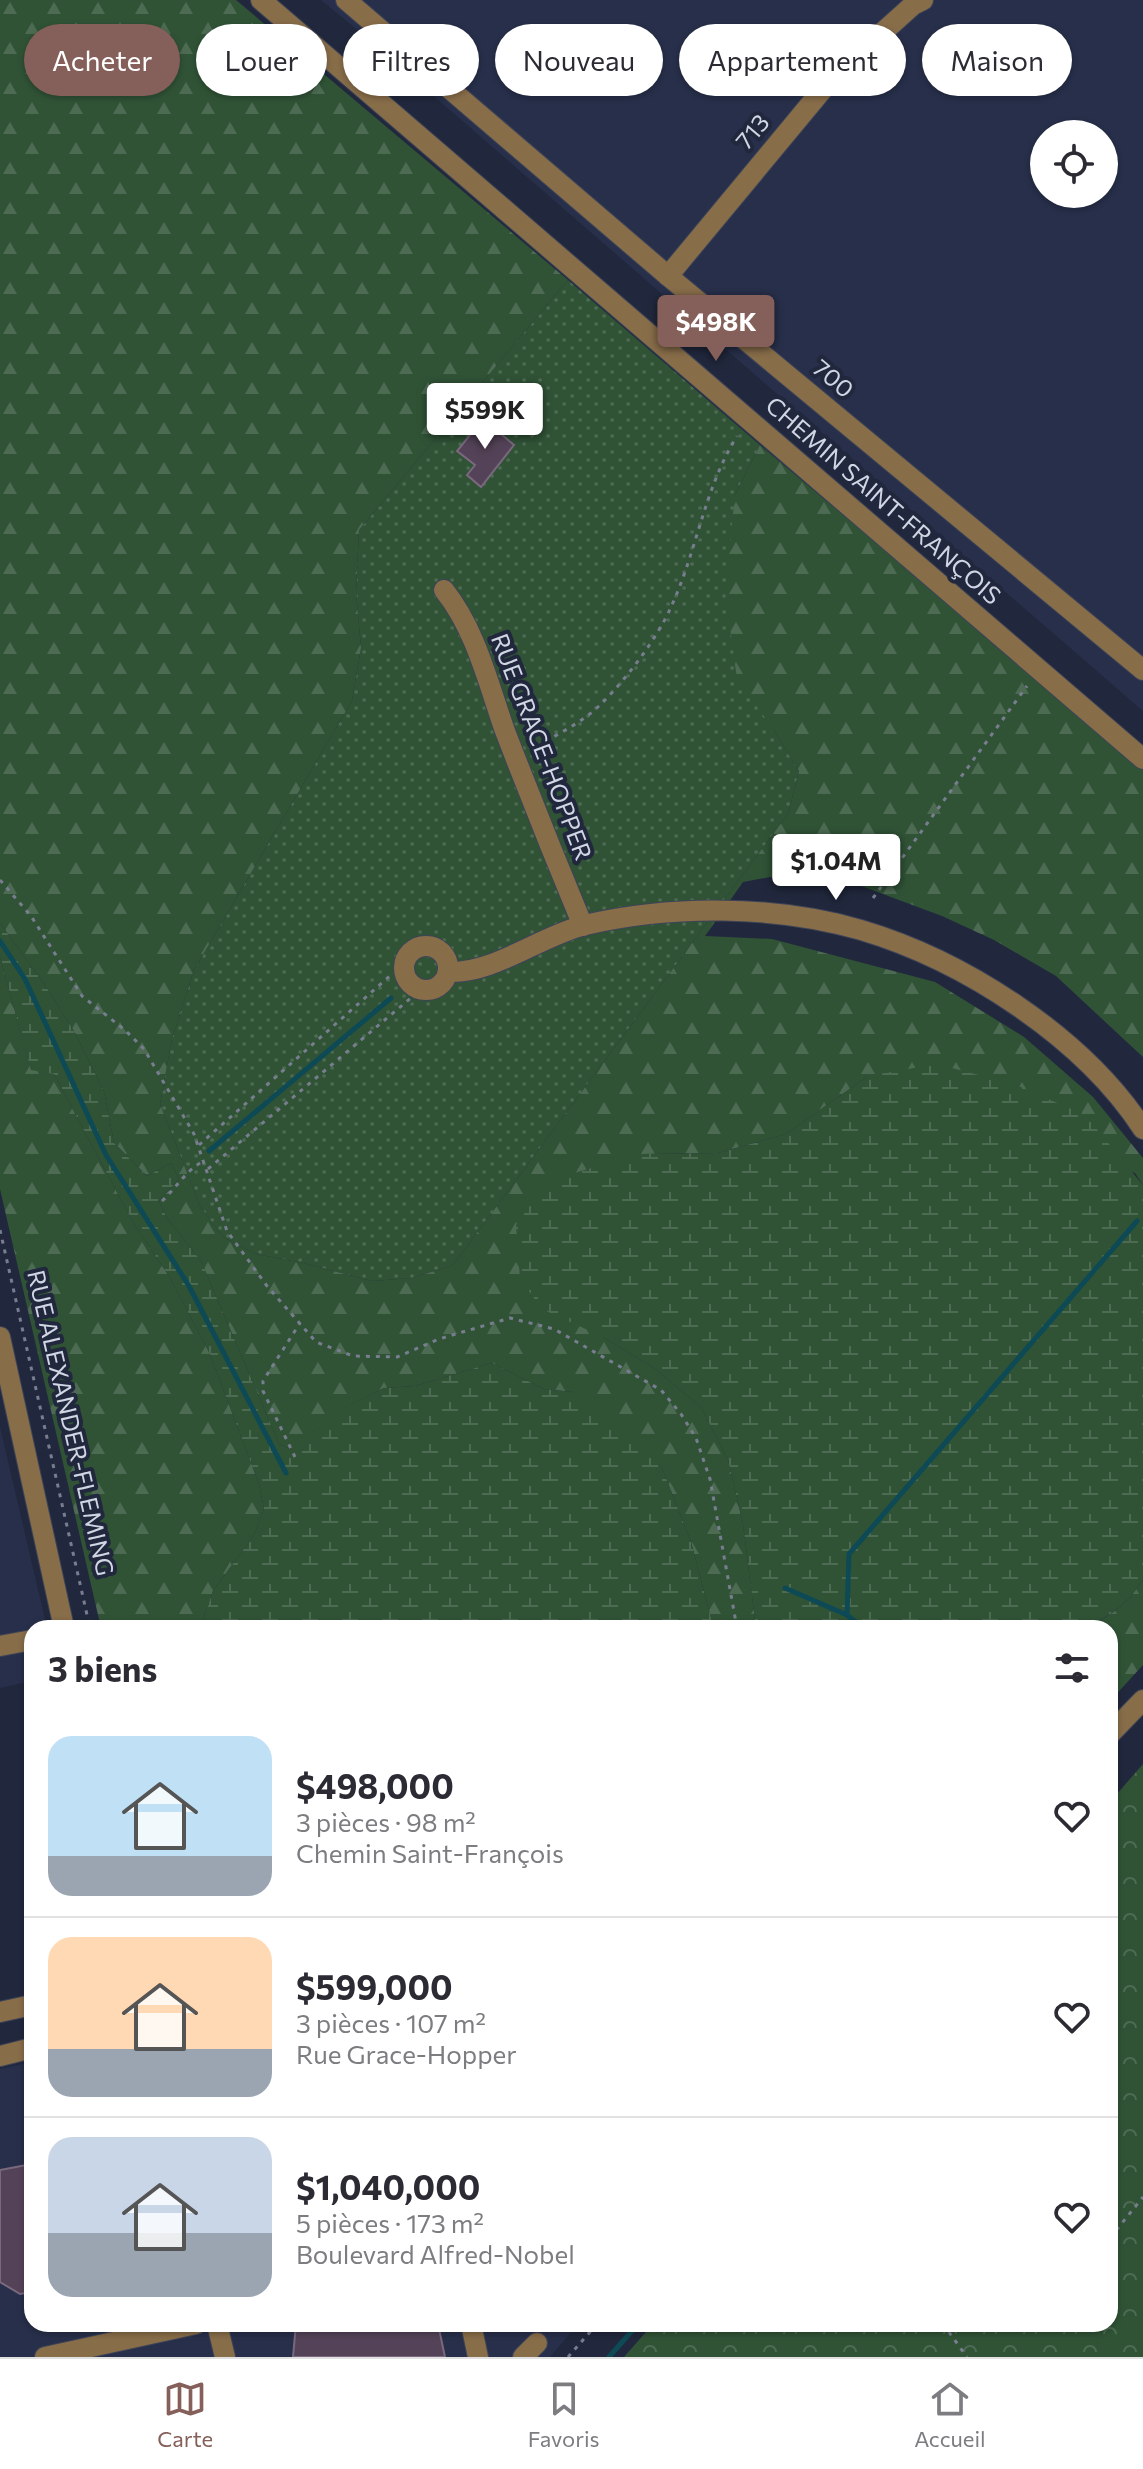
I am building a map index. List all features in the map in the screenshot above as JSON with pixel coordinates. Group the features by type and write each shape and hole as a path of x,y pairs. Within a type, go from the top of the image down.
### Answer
{"street":[{"name":"CHEMIN SAINT-FRANÇOIS","path":"261,0 1143,759"},
{"name":"700","path":"346,0 668,276 1143,670"},
{"name":"713","path":"668,276 833,77 913,5 923,0"},
{"name":"RUE GRACE-HOPPER","path":"444,590 459,608 471,635 522,775 583,926"},
{"path":"448,972 474,969 583,926 650,915 705,911 764,913 825,921 862,930 921,953 985,985 1058,1035 1097,1074 1143,1129"},
{"name":"RUE ALEXANDER-FLEMING","path":"0,1337 62,1620"},
{"path":"0,1646 24,1642"},
{"path":"1118,1726 1143,1700"},
{"path":"0,2012 24,2007"},
{"path":"0,2056 24,2050"},
{"path":"45,2357 159,2332"},
{"path":"219,2332 225,2357"},
{"path":"473,2332 478,2357"}],"path":[{"path":"537,746 598,707 619,684 671,608 714,479 724,456 748,419"},
{"path":"873,898 1039,670"},
{"path":"0,880 31,916 82,996 144,1049 199,1145 227,1231 267,1286 316,1342 353,1356 397,1357 439,1339 510,1318 554,1329 661,1390 696,1438 710,1479 736,1620"},
{"path":"199,1145 392,974"},
{"path":"208,1169 412,997"},
{"path":"162,1201 190,1168 205,1160"},
{"name":"RUE ALEXANDER-FLEMING","path":"0,1230 88,1620"},
{"path":"295,1457 263,1391 263,1381 300,1323"},
{"path":"1118,2228 1143,2197"},
{"path":"568,2357 590,2332"},
{"path":"949,2332 967,2357"}],"shaded area":[{"path":"321,0 1143,0 1143,711 434,96 479,96 479,24 350,24"},
{"path":"0,1427 45,1620 24,1620 24,1683 0,1688"},
{"path":"24,2064 24,2332 209,2332 214,2357 0,2357 0,2069"},
{"path":"230,2332 571,2332 550,2357 235,2357"}],"green space":[{"path":"0,0 236,0 264,24 196,24 196,96 327,96 327,77 343,90 343,96 350,96 568,280 359,530 356,592 361,648 352,701 194,970 172,1039 160,1104 200,1206 223,1237 256,1254 372,1281 412,1278 453,1265 788,814 799,771 737,679 725,591 735,495 760,445 1143,768 1143,1057 1056,976 994,940 942,916 856,884 810,875 743,882 705,936 772,939 935,982 1024,1037 1093,1097 1143,1158 1143,1185 1135,1173 868,1076 786,1134 718,1153 642,1154 603,1337 654,1368 701,1407 728,1460 743,1524 755,1620 711,1620 691,1542 662,1468 573,1392 544,1389 492,1363 415,1386 384,1388 322,1419 302,1450 292,1450 279,1444 201,1261 167,1218 159,1201 179,1179 171,1163 147,1176 114,1143 104,1091 75,1033 0,923"},
{"path":"568,280 760,445 735,495 774,730 799,771 788,814 453,1265 412,1278 372,1281 256,1254 223,1237 200,1206 160,1104 172,1039 194,970 352,701 361,648 356,592 359,530"},
{"path":"0,923 75,1033 104,1091 114,1143 147,1176 171,1163 179,1179 159,1201 167,1218 201,1261 279,1444 292,1450 302,1450 321,1419 384,1388 415,1386 492,1363 544,1389 573,1392 619,1424 662,1468 691,1542 711,1620 203,1620 213,1591 254,1535 264,1509 259,1484 210,1354 169,1276 134,1224 54,1074 31,1070 0,957"},
{"path":"0,957 31,1069 54,1074 134,1224 169,1276 210,1354 259,1484 264,1509 254,1535 213,1591 203,1620 99,1620 0,1189"},
{"path":"937,1064 1016,1085 1085,1115 1143,1185 1143,1579 1131,1596 1100,1620 755,1620 743,1524 728,1460 701,1407 654,1368 603,1337 542,1309 520,1279 516,1225 549,1180 642,1154 718,1153 786,1134 868,1076"},
{"path":"1143,1579 1143,1665 1118,1692 1118,1620 1100,1620 1131,1596"},
{"path":"1143,1764 1143,2357 624,2357 646,2332 1118,2332 1118,1793"}],"building":[{"path":"483,419 514,445 481,487 467,475 475,465 457,451"},
{"path":"24,2166 24,2293 0,2282 0,2170"},
{"path":"295,2332 440,2332 445,2357 293,2357"}],"waterway":[{"path":"0,941 25,979 106,1155 189,1286 286,1473"},
{"path":"209,1151 391,998"},
{"path":"847,1615 849,1554 1137,1221"},
{"path":"785,1588 853,1620"},
{"path":"609,2357 631,2332"}]}
